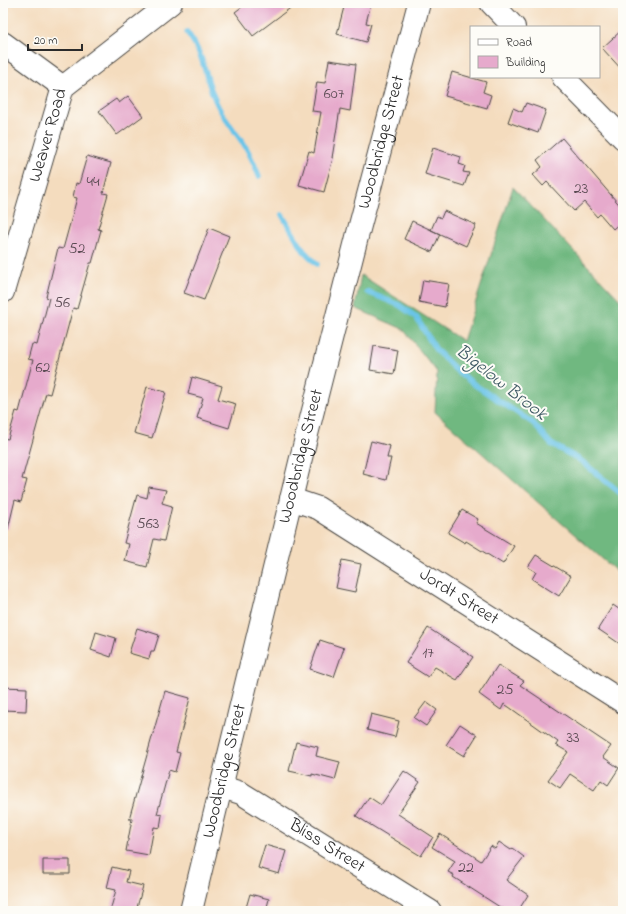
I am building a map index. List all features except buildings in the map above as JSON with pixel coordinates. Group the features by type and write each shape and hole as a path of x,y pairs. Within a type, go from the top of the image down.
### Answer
{"street":[{"name":"Weaver Road","path":"3,292 63,87 171,3"},
{"name":"Woodbridge Street","path":"191,911 291,499 358,233 420,3"},
{"path":"491,3 513,26"},
{"path":"3,43 63,87"},
{"path":"564,78 623,138"},
{"name":"Jordt Street","path":"291,499 318,508 623,702"},
{"name":"Bliss Street","path":"222,786 241,793 430,911"}],"green space":[{"path":"513,187 623,303 623,577 435,412 437,372 403,329 355,308 361,275 463,341"}],"waterway":[{"name":"Bigelow Brook","path":"187,32 198,50 212,93 219,109 248,151 259,176"},
{"name":"Bigelow Brook","path":"282,215 304,251 317,264"},
{"name":"Bigelow Brook","path":"367,292 399,305 416,317 436,350 457,371 475,385 533,423 551,444 580,460 623,495"}]}
